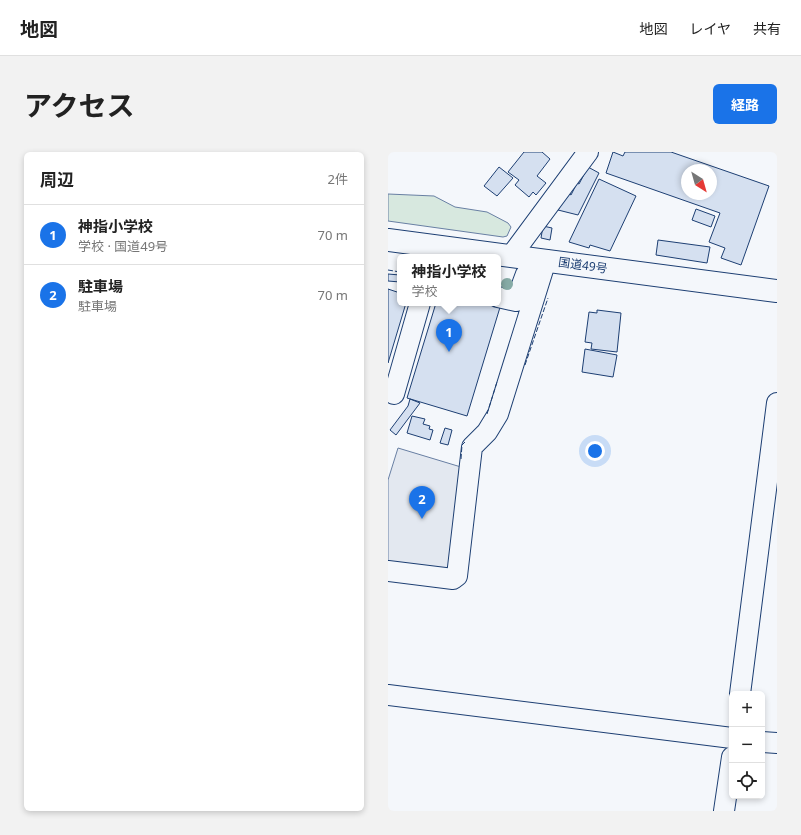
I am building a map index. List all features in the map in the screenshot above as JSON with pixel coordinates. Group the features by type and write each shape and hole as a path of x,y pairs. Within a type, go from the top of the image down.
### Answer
{"highway":[{"name":"国道49号","path":"388,240 496,254"},
{"name":"国道49号","path":"501,255 777,292"}],"street":[{"path":"511,256 577,156"},
{"path":"388,571 453,579 457,576 472,447 487,432 498,414 546,260"},
{"path":"501,298 516,301 526,274"},
{"path":"394,394 419,306"},
{"path":"740,691 777,403"},
{"path":"388,695 729,738"},
{"path":"765,742 777,743"},
{"path":"724,811 731,763"}],"shaded area":[{"path":"388,194 434,196 455,207 487,212 508,223 511,227 507,236 503,237 388,221"},
{"path":"398,448 461,467 448,572 388,568 388,480"}],"building":[{"path":"524,152 542,152 550,159 537,176 546,183 536,195 533,192 529,197 515,185 519,180 508,172"},
{"path":"613,152 623,156 625,152 671,152 706,164 681,164 681,199 606,173"},
{"path":"499,167 513,178 497,196 484,186"},
{"path":"588,167 599,173 578,215 558,210 568,193 571,195 577,183 579,184"},
{"path":"717,168 769,186 741,265 721,258 725,248 709,242 720,213 683,200 717,200"},
{"path":"599,179 636,196 610,251 590,245 589,248 569,242"},
{"path":"696,209 715,216 711,227 692,220"},
{"path":"543,226 552,228 550,240 541,238"},
{"path":"658,240 710,247 707,263 656,255"},
{"path":"388,274 397,275 397,282 388,281"},
{"path":"388,289 397,292 397,306 405,306 388,363"},
{"path":"435,306 500,306 467,416 407,398"},
{"path":"597,310 621,313 617,352 591,349 592,343 585,342 589,312 597,313"},
{"path":"585,349 617,355 613,377 582,372"},
{"path":"410,399 420,403 396,435 390,430 408,406"},
{"path":"412,416 425,419 423,424 430,426 429,429 433,430 430,440 407,433"},
{"path":"445,428 452,430 448,445 440,443"}],"fence":[{"path":"388,270 397,272"},
{"path":"525,365 548,298"},
{"path":"487,414 497,382"},
{"path":"461,459 462,445 465,442"}],"place":[{"name":"神指小学校","path":"449,352"},
{"name":"駐車場","path":"422,519"}]}
